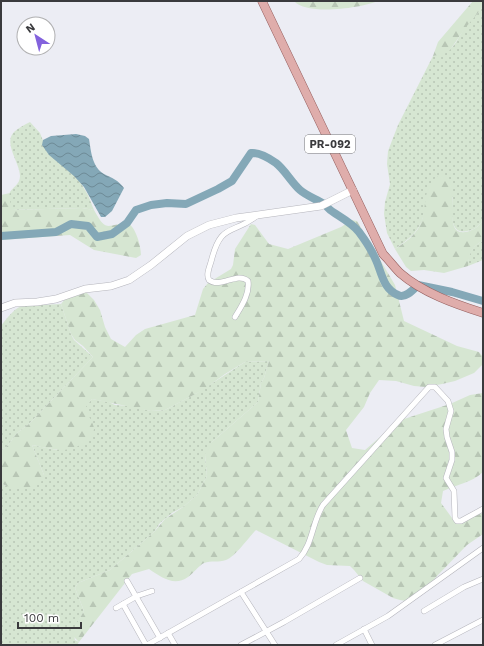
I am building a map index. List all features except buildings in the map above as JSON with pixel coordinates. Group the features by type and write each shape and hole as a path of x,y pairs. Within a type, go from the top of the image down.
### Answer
{"main road":[{"name":"PR-092","path":"262,1 383,254 399,272 416,284 434,294 483,313"}],"street":[{"path":"1,308 15,303 56,299 85,289 111,286 129,280 151,265 187,236 209,225 236,218 321,206 353,190"},
{"path":"235,317 246,297 248,281 244,278 240,278 216,283 209,280 208,273 213,252 221,235 259,215"},
{"path":"123,604 146,645 299,559 308,547 315,519 322,505 429,387 435,386 448,401 451,411 446,429 452,452 452,460 446,478 454,491 455,518 457,521 461,521 483,509"},
{"path":"336,645 388,616 483,548"},
{"path":"241,645 360,578"},
{"path":"424,611 464,587 483,579"},
{"path":"127,581 160,638"},
{"path":"116,608 137,596 152,591"},
{"path":"241,592 275,645"},
{"path":"435,645 483,620"},
{"path":"364,629 372,645"},
{"path":"168,633 174,645"}],"green space":[{"path":"294,1 378,1 347,8 322,9 301,6"},
{"path":"473,1 483,1 483,7 466,27 450,50 444,54 433,56 438,42"},
{"path":"483,7 483,220 472,230 461,231 457,229 452,220 453,197 424,214 417,230 395,249 387,233 384,214 385,202 390,184 387,164 388,151 398,125 433,56 446,52 454,46 466,26"},
{"path":"30,122 40,133 45,146 71,171 82,185 94,210 82,208 11,210 9,194 19,182 20,176 11,147 11,137 17,129"},
{"path":"438,176 447,179 451,185 453,195 454,225 457,231 471,231 483,220 483,241 476,245 472,251 468,266 444,273 424,270 411,271 406,267 395,249 409,239 418,229 424,213 429,186"},
{"path":"10,193 9,196 12,210 82,208 94,210 102,222 108,226 128,223 131,225 138,238 141,255 136,258 94,250 70,235 1,240 1,195"},
{"path":"352,220 357,221 395,285 404,321 457,346 479,352 483,357 483,364 474,373 455,381 426,387 414,386 396,381 379,380 370,393 364,407 346,430 352,448 365,450 394,425 404,419 450,404 470,395 483,393 483,472 469,481 443,491 441,503 455,522 483,513 483,534 467,545 436,577 428,588 406,601 393,598 363,581 350,566 327,565 319,562 256,530 230,558 223,561 204,563 183,580 168,580 149,569 132,574 79,642 73,636 73,630 84,611 75,588 78,583 110,570 154,532 165,519 197,495 207,476 205,455 206,449 258,402 261,383 269,361 245,362 203,390 165,410 151,411 92,399 85,408 94,428 90,437 75,448 62,450 32,445 44,475 44,479 29,488 12,488 1,483 1,451 93,357 75,340 71,334 61,304 65,299 85,291 94,300 100,310 105,327 111,339 125,347 136,335 145,329 195,315 203,289 208,283 231,269 235,249 251,224 255,225 269,244 288,249 341,227"},
{"path":"483,241 483,260 468,266 471,251 476,245"},
{"path":"61,304 74,340 93,357 1,451 1,326 12,312 21,306"},
{"path":"269,361 261,383 258,402 212,442 205,455 207,476 197,495 160,523 154,532 110,570 78,583 75,588 84,611 73,631 75,640 79,642 77,645 1,645 1,483 6,486 44,475 32,445 57,450 84,408 92,399 109,402 115,405 132,406 151,411 165,410 197,393 245,362"}],"water":[{"path":"76,134 85,136 89,139 93,158 100,171 117,181 124,188 112,211 105,217 101,217 84,187 74,176 49,155 42,145 43,140 51,136"}],"waterway":[{"path":"1,236 56,232 71,224 88,226 97,237 112,234 127,223 136,210 151,205 167,203 186,204 218,189 232,181 251,153 258,153 276,163 300,190 324,204 356,229 372,251 383,279 393,292 403,296 418,285 452,292 483,301"}]}
